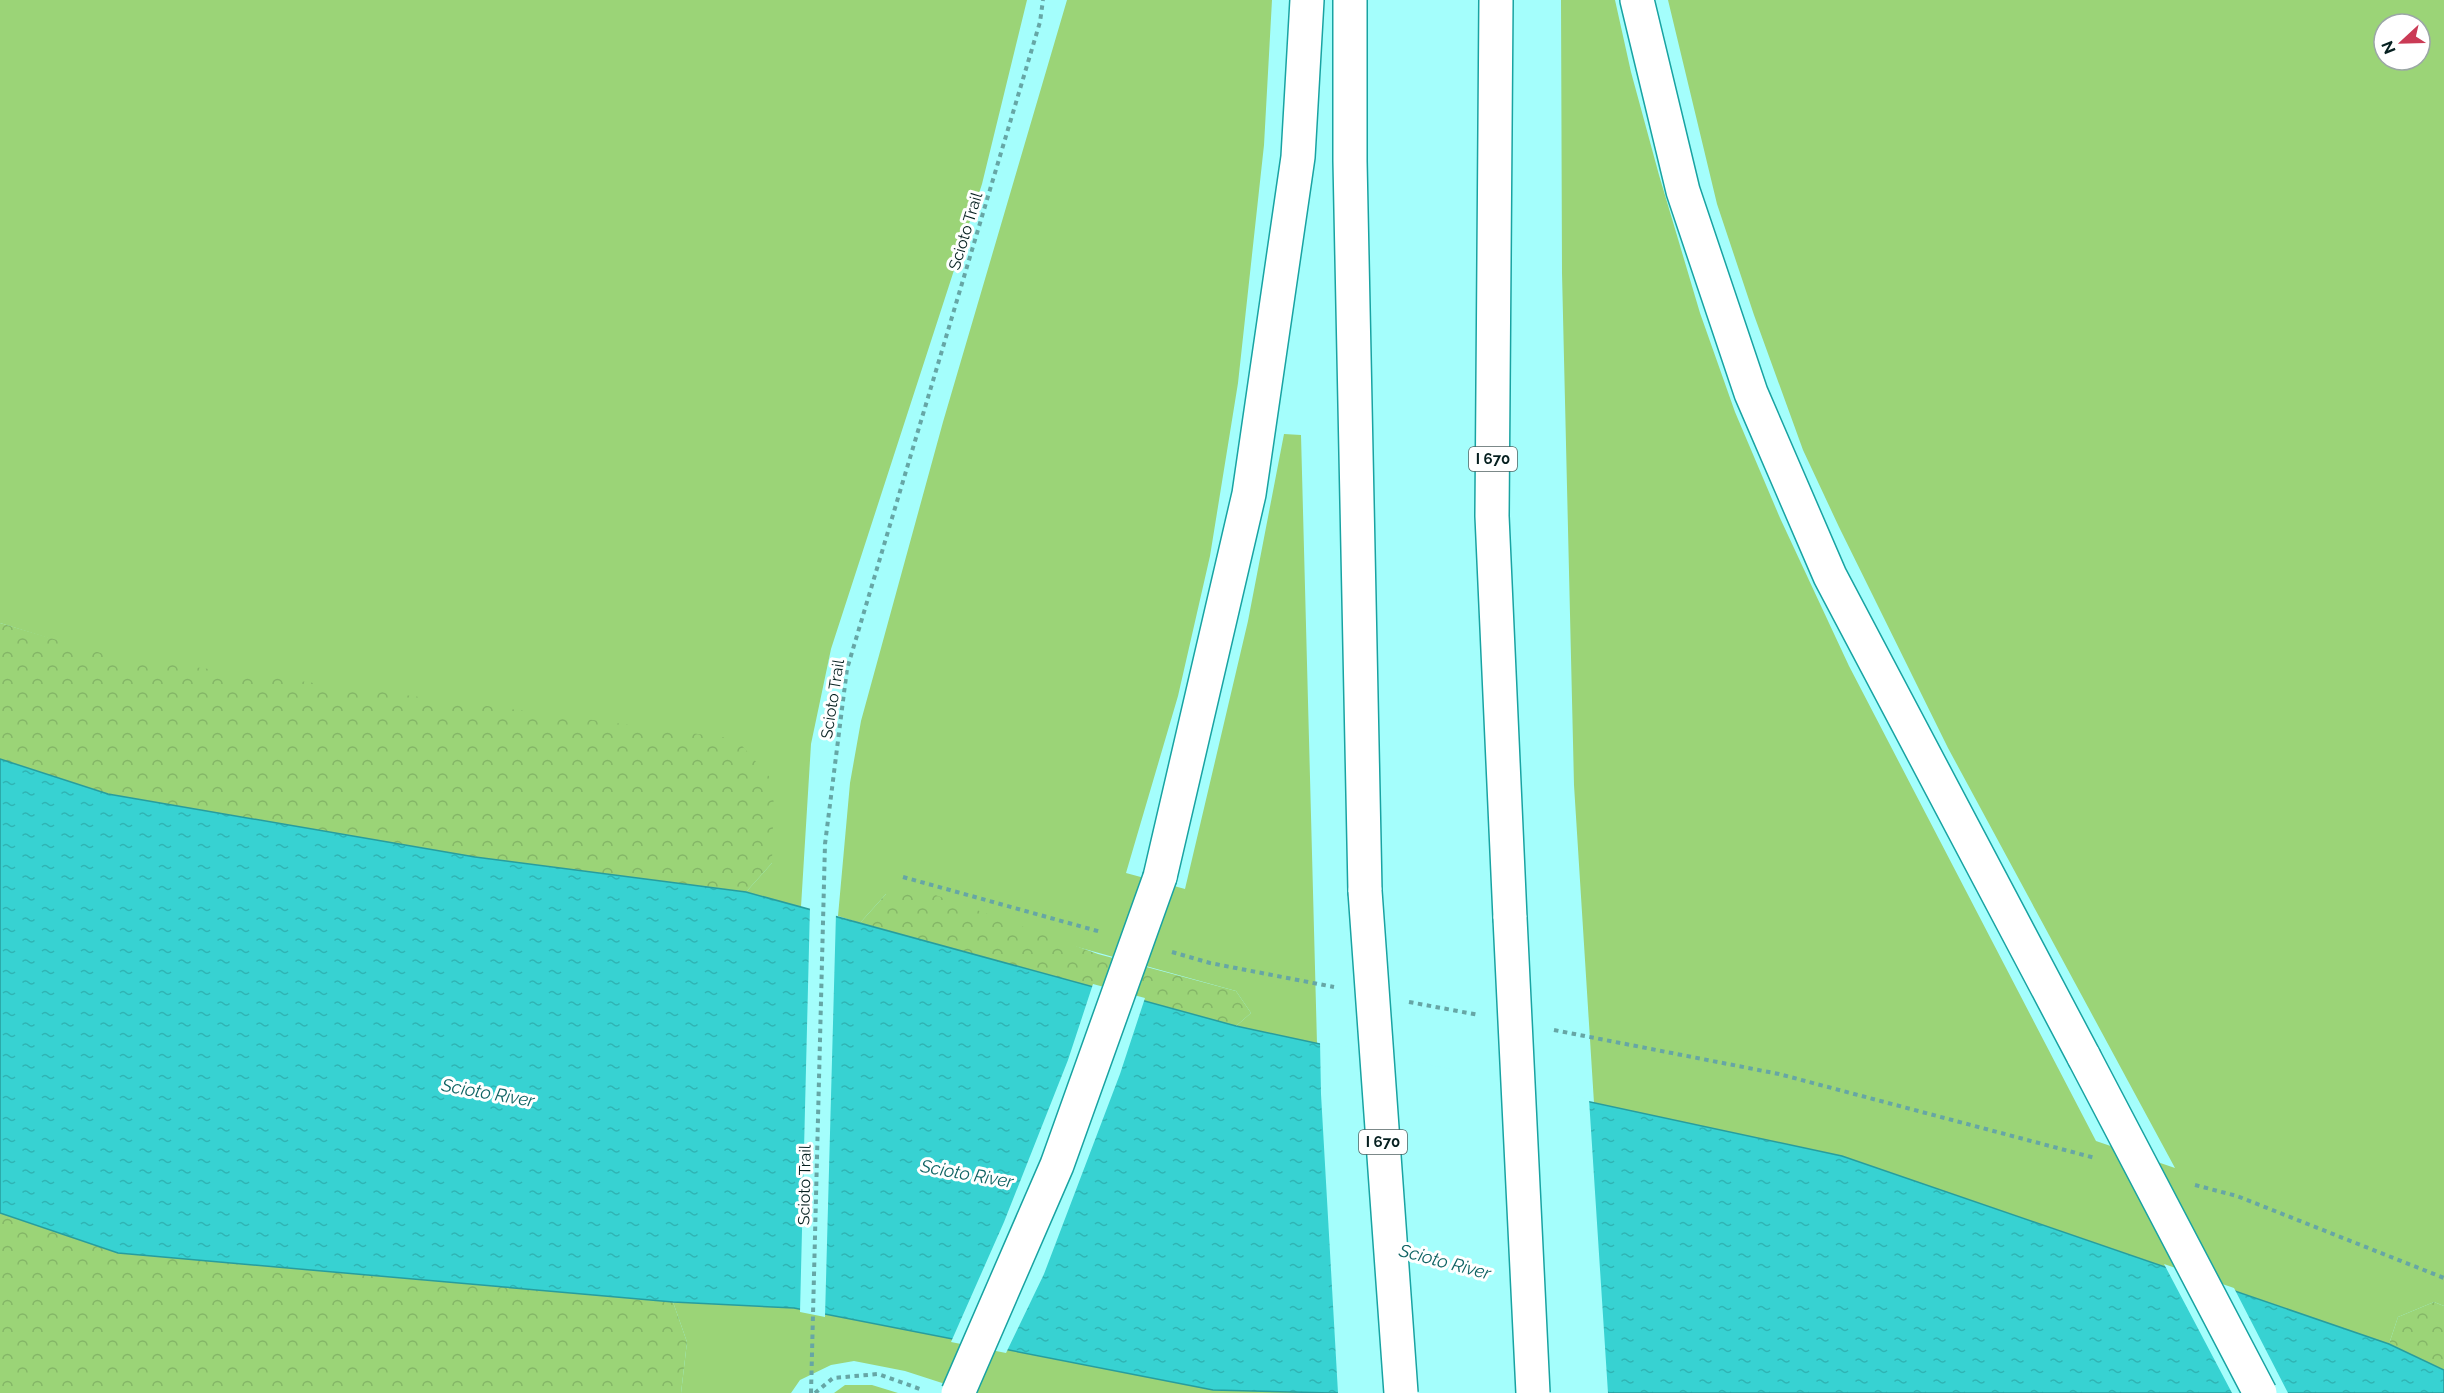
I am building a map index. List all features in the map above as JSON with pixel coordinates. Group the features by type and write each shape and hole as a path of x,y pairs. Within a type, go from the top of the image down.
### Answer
{"highway":[{"path":"958,1393 1057,1165 1160,877 1249,494 1298,157 1306,0"},
{"name":"I 670","path":"1350,0 1350,161 1365,891 1401,1393"},
{"name":"I 670","path":"1496,0 1492,516 1533,1393"},
{"path":"1637,0 1683,191 1751,393 1830,576 2260,1393"}],"path":[{"name":"Scioto Trail","path":"813,1393 825,844 847,669 1040,22 1043,0"},
{"path":"903,877 1108,934"},
{"path":"1164,950 1210,963 1338,988"},
{"path":"1407,1001 1489,1017"},
{"path":"1547,1029 1779,1074 2099,1160"},
{"path":"2191,1184 2237,1196 2444,1278"},
{"name":"Scioto Trail","path":"813,1393 833,1378 878,1374 921,1389"}],"green space":[{"path":"0,0 1027,0 982,184 831,649 811,744 801,907 746,892 772,863 0,623"},
{"path":"1067,0 1272,0 1264,145 1238,383 1210,556 1178,696 1126,873 1185,889 1248,621 1284,434 1301,435 1317,1044 1236,1026 1251,1013 1236,991 886,894 860,923 838,916 850,783 861,721 943,422"},
{"path":"1561,0 1615,0 1631,72 1700,313 1735,412 1780,518 1849,666 2096,1141 2175,1168 1948,748 1803,450 1717,204 1668,0 2444,0 2444,1306 2434,1302 2398,1317 2389,1344 1842,1156 1594,1103 1574,785 1562,273"},
{"path":"0,623 111,656 736,739 774,782 772,863 746,892 475,857 108,794 0,759"},
{"path":"927,892 1098,954 1236,991 1251,1013 1236,1026 860,923 886,894"},
{"path":"0,1213 118,1253 673,1302 687,1342 681,1393 0,1393"},
{"path":"673,1302 794,1308 1213,1390 1332,1393 973,1393 905,1371 854,1361 831,1365 800,1380 791,1393 681,1393 687,1342"},
{"path":"2434,1302 2444,1306 2444,1370 2389,1344 2398,1317"},
{"path":"845,1385 872,1385 898,1393 834,1393"}],"water":[{"name":"Scioto River","path":"0,759 108,794 475,857 746,892 1236,1026 1842,1156 2389,1344 2444,1370 2444,1393 1332,1393 1213,1390 794,1308 673,1302 118,1253 0,1213"}],"pier":[{"path":"810,906 836,913 825,1317 800,1312"},
{"path":"1093,984 1145,998 1120,1074 1044,1274 1006,1353 951,1342 1004,1222 1068,1060"},
{"path":"1320,1041 1589,1099 1608,1393 1338,1393"},
{"path":"2164,1264 2234,1288 2288,1393 2232,1393"}]}
